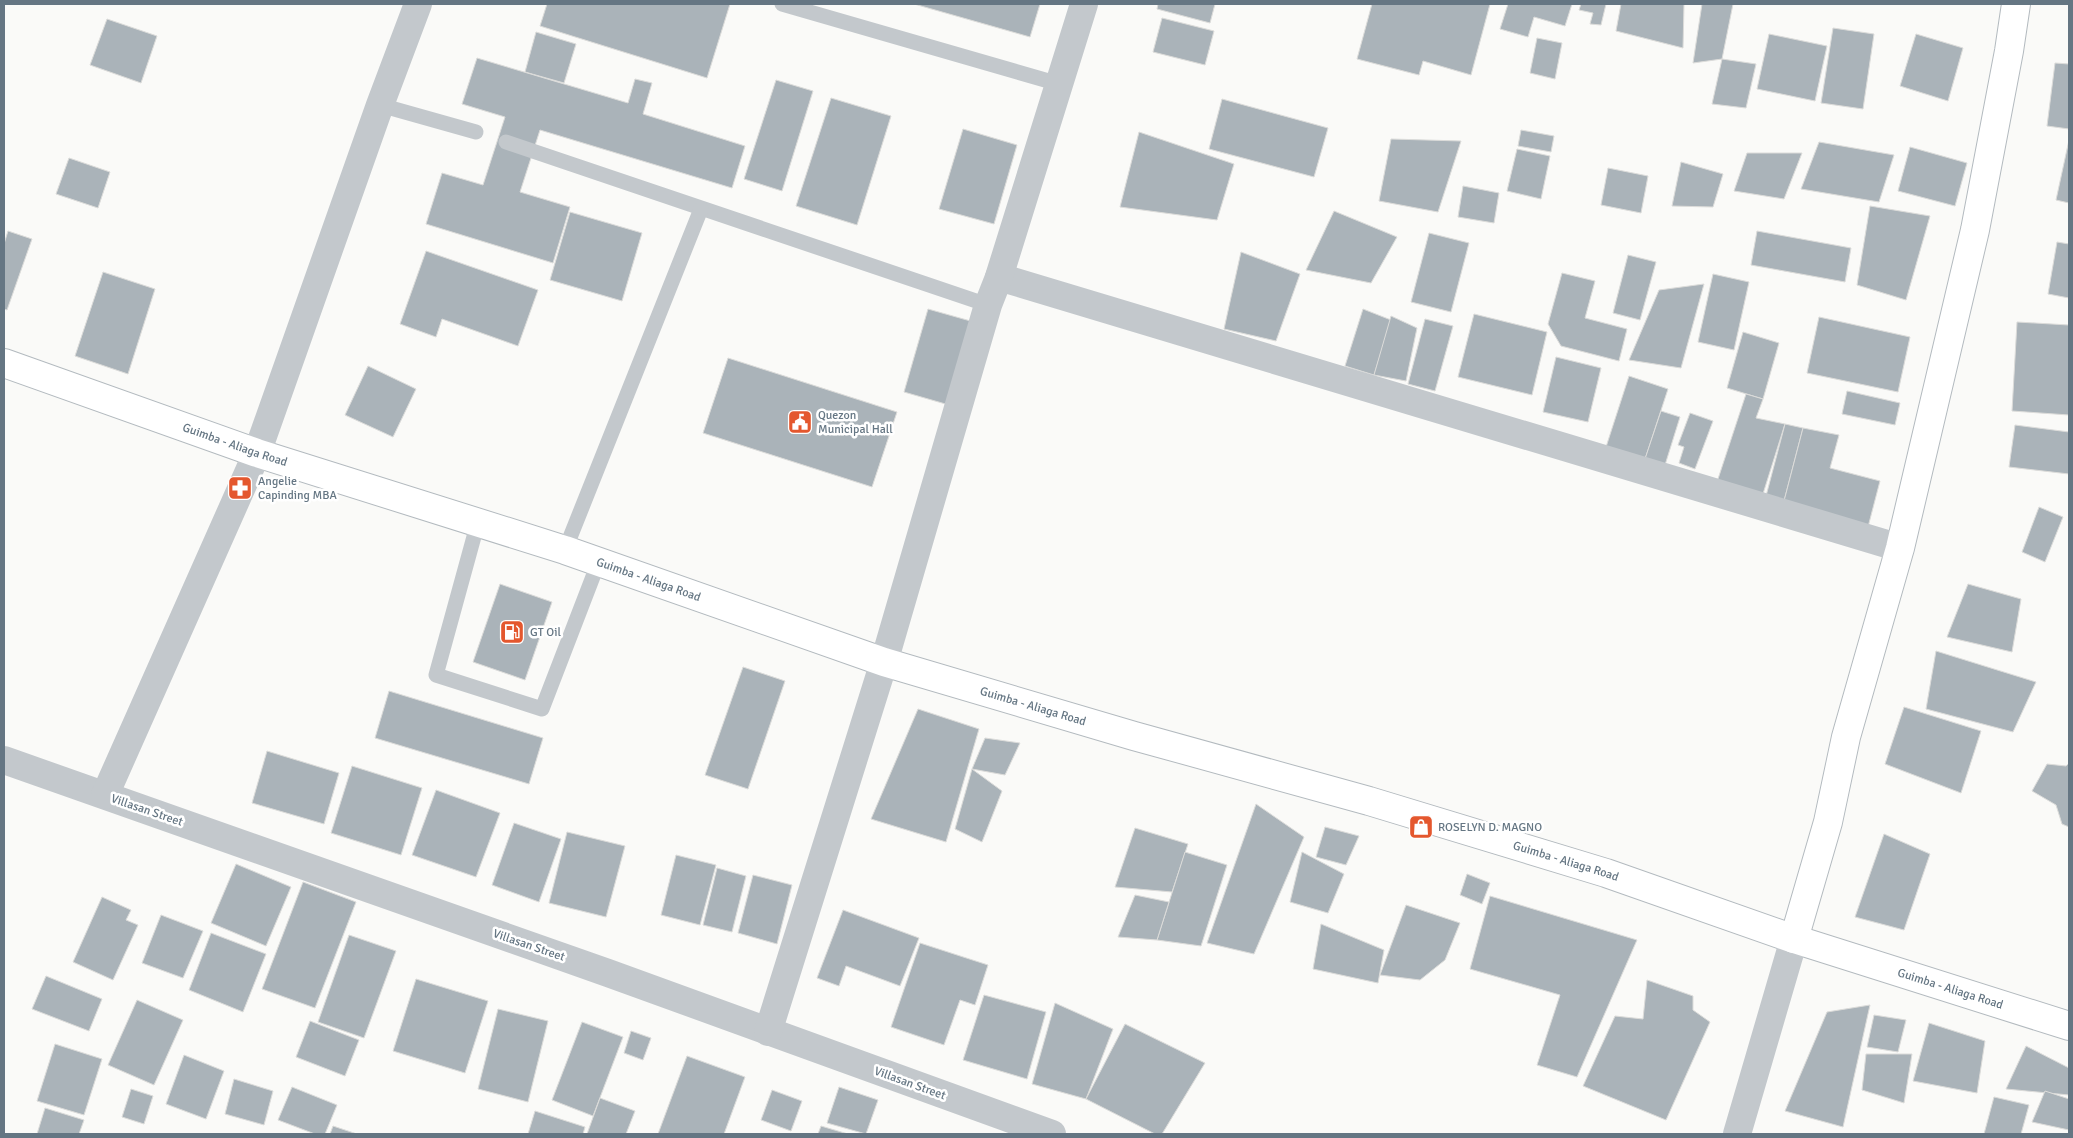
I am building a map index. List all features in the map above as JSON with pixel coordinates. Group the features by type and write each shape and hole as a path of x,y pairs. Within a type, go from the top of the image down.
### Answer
{"main road":[{"path":"1794,939 1828,822 1846,737 1900,548 1975,230 2016,4"},
{"name":"Guimba - Aliaga Road","path":"4,363 256,453 599,561 884,662 1134,736 1416,815 1606,873 1794,939 2069,1026"}],"street":[{"path":"105,795 256,453 418,4"},
{"path":"768,1032 884,662 988,305 999,277 1084,4"},
{"path":"999,277 1900,548"},
{"name":"Villasan Street","path":"4,760 599,969 1052,1134"},
{"path":"1736,1134 1794,939"}],"lane":[{"path":"782,4 1060,84"},
{"path":"380,105 476,132"},
{"path":"506,142 988,305"},
{"path":"565,550 701,209"},
{"path":"478,522 436,675 542,709 599,561"}],"building":[{"path":"547,4 730,4 707,78 540,26"},
{"path":"914,4 1040,4 1030,37"},
{"path":"1158,4 1215,4 1210,23 1157,9"},
{"path":"1372,4 1490,4 1471,75 1423,61 1419,75 1357,59"},
{"path":"1508,4 1572,4 1565,26 1534,17 1528,37 1500,29"},
{"path":"1581,4 1606,4 1601,25 1590,24 1593,13 1579,10"},
{"path":"1621,4 1684,4 1683,48 1616,31"},
{"path":"1702,4 1733,4 1722,59 1693,63"},
{"path":"1162,18 1214,31 1205,65 1153,52"},
{"path":"107,19 157,36 141,83 90,65"},
{"path":"1833,28 1874,34 1863,109 1821,103"},
{"path":"536,32 576,44 564,83 525,72"},
{"path":"1769,34 1827,46 1815,101 1757,89"},
{"path":"1916,34 1963,48 1948,101 1900,86"},
{"path":"1537,38 1562,43 1555,79 1530,73"},
{"path":"477,58 628,103 635,79 652,83 643,114 745,146 732,188 540,130 520,192 570,207 553,263 426,224 442,173 483,185 505,117 462,104"},
{"path":"1722,59 1756,64 1746,108 1712,104"},
{"path":"2055,63 2069,64 2069,129 2047,126"},
{"path":"776,80 813,91 782,191 744,179"},
{"path":"831,98 891,116 857,225 796,206"},
{"path":"1222,99 1328,128 1314,177 1209,149"},
{"path":"963,129 1017,145 994,224 939,209"},
{"path":"1521,130 1554,136 1551,152 1518,146"},
{"path":"1139,132 1234,164 1217,220 1120,207"},
{"path":"1391,139 1461,141 1438,212 1379,201"},
{"path":"2069,140 2069,203 2056,200"},
{"path":"1819,142 1894,155 1879,202 1801,189"},
{"path":"1910,147 1967,163 1955,206 1898,191"},
{"path":"1517,149 1550,156 1541,199 1507,191"},
{"path":"1747,153 1802,153 1784,199 1734,191"},
{"path":"69,158 110,172 98,208 56,194"},
{"path":"1681,162 1723,174 1713,207 1672,206"},
{"path":"1608,168 1648,176 1641,213 1601,205"},
{"path":"1463,186 1499,193 1494,223 1458,217"},
{"path":"1870,206 1930,216 1906,300 1857,285"},
{"path":"1334,211 1397,237 1371,283 1306,270"},
{"path":"570,212 642,233 622,301 550,280"},
{"path":"8,231 32,239 7,310 4,309 4,244"},
{"path":"1757,231 1851,248 1845,282 1751,265"},
{"path":"1429,233 1469,243 1451,312 1411,302"},
{"path":"2057,242 2069,244 2069,298 2048,294"},
{"path":"426,251 538,290 518,346 442,319 436,337 400,324"},
{"path":"1241,252 1300,274 1276,341 1224,329"},
{"path":"1628,255 1656,262 1640,320 1613,313"},
{"path":"103,272 155,289 128,374 75,356"},
{"path":"1562,273 1595,281 1585,318 1627,329 1619,361 1561,346 1548,324"},
{"path":"1713,274 1749,282 1734,350 1698,342"},
{"path":"1704,284 1681,368 1629,360 1659,290"},
{"path":"928,309 974,322 949,405 904,392"},
{"path":"1363,309 1391,320 1374,375 1345,366"},
{"path":"1474,314 1547,332 1532,395 1458,377"},
{"path":"1391,316 1417,328 1406,381 1374,375"},
{"path":"1819,317 1910,337 1898,392 1807,373"},
{"path":"1425,319 1453,326 1435,391 1408,384"},
{"path":"2017,322 2069,325 2069,415 2012,411"},
{"path":"1743,332 1779,343 1763,399 1727,388"},
{"path":"1556,357 1601,368 1588,422 1543,412"},
{"name":"Quezon Municipal Hall","path":"728,358 897,412 872,487 703,433"},
{"path":"368,366 416,389 393,437 345,415"},
{"path":"1629,376 1668,389 1645,459 1606,447"},
{"path":"1847,391 1900,403 1895,425 1842,414"},
{"path":"1746,394 1763,399 1756,418 1785,424 1762,497 1717,482"},
{"path":"1661,411 1680,417 1665,465 1645,459"},
{"path":"1690,413 1713,421 1695,469 1679,463 1684,447 1678,445"},
{"path":"1785,424 1803,428 1784,501 1766,496"},
{"path":"2015,425 2069,432 2069,474 2009,467"},
{"path":"1803,428 1839,435 1830,468 1880,481 1868,527 1784,501"},
{"path":"2039,507 2063,517 2045,562 2022,552"},
{"name":"GT Oil","path":"500,584 552,602 525,680 473,662"},
{"path":"1968,584 2021,599 2012,652 1947,637"},
{"path":"1936,651 2036,682 2013,732 1926,709"},
{"path":"743,667 785,681 748,789 705,775"},
{"path":"389,691 543,738 529,784 375,738"},
{"path":"1904,707 1981,731 1961,793 1885,764"},
{"path":"918,709 979,729 946,842 871,819"},
{"path":"985,738 1020,743 1005,775 972,769"},
{"path":"267,751 339,773 324,824 252,803"},
{"path":"2069,763 2069,827 2062,824 2056,805 2032,791 2047,764 2066,766"},
{"path":"352,766 422,788 401,855 331,833"},
{"path":"972,769 1002,791 982,842 955,829"},
{"path":"436,790 500,813 476,877 412,855"},
{"path":"1256,804 1304,837 1254,954 1207,943"},
{"path":"514,823 561,839 539,902 492,885"},
{"path":"1325,827 1359,836 1346,865 1316,857"},
{"path":"1135,828 1188,844 1172,892 1115,887"},
{"path":"567,832 625,846 606,917 549,903"},
{"path":"1884,834 1930,854 1904,930 1855,917"},
{"path":"1185,852 1227,865 1201,946 1157,940"},
{"path":"1302,852 1344,874 1328,913 1290,902"},
{"path":"676,855 716,865 700,925 661,915"},
{"path":"236,864 291,887 266,946 211,923"},
{"path":"717,868 746,876 732,932 703,925"},
{"path":"1467,874 1490,883 1482,904 1460,895"},
{"path":"753,875 792,885 777,944 738,933"},
{"path":"303,882 356,902 315,1008 262,989"},
{"path":"1135,895 1169,902 1157,940 1118,937"},
{"path":"1490,896 1637,940 1577,1077 1537,1065 1560,995 1470,969"},
{"path":"102,897 131,910 126,920 138,925 113,980 73,962"},
{"path":"1406,905 1460,923 1445,960 1420,980 1380,975"},
{"path":"843,910 919,938 900,986 846,966 839,986 817,978"},
{"path":"161,915 203,931 183,978 142,963"},
{"path":"1321,924 1384,950 1378,983 1313,969"},
{"path":"211,933 266,954 243,1012 189,990"},
{"path":"349,935 396,951 364,1038 318,1022"},
{"path":"920,943 988,965 975,1005 960,1000 944,1045 891,1027"},
{"path":"46,976 102,999 89,1031 32,1009"},
{"path":"416,979 488,1001 465,1073 393,1051"},
{"path":"1647,980 1693,996 1693,1010 1710,1022 1666,1120 1583,1086 1615,1016 1643,1019"},
{"path":"984,995 1046,1012 1027,1079 963,1060"},
{"path":"137,1000 183,1020 154,1085 108,1065"},
{"path":"1055,1003 1113,1029 1086,1099 1032,1084"},
{"path":"1870,1005 1843,1127 1785,1111 1827,1012"},
{"path":"498,1009 548,1021 528,1102 478,1089"},
{"path":"1874,1015 1906,1020 1898,1052 1867,1047"},
{"path":"310,1021 359,1040 345,1076 296,1057"},
{"path":"582,1022 623,1037 593,1116 552,1100"},
{"path":"1929,1023 1985,1041 1977,1093 1913,1081"},
{"path":"1125,1024 1205,1063 1162,1134 1155,1134 1086,1099"},
{"path":"631,1031 651,1038 643,1060 624,1053"},
{"path":"55,1044 102,1059 84,1115 37,1101"},
{"path":"2026,1046 2069,1068 2069,1095 2006,1089"},
{"path":"1866,1054 1912,1054 1904,1103 1862,1090"},
{"path":"184,1055 224,1071 206,1119 166,1104"},
{"path":"687,1056 745,1077 724,1134 658,1134"},
{"path":"234,1079 273,1091 264,1125 225,1114"},
{"path":"292,1087 337,1105 325,1134 315,1134 278,1120"},
{"path":"839,1087 878,1100 866,1134 827,1123"},
{"path":"131,1089 153,1096 144,1124 122,1117"},
{"path":"772,1090 802,1101 791,1131 761,1120"},
{"path":"2045,1091 2069,1099 2069,1130 2032,1122"},
{"path":"1994,1097 2029,1105 2021,1134 1984,1134"},
{"path":"600,1098 635,1111 626,1134 587,1134"},
{"path":"45,1108 84,1120 79,1134 37,1134"},
{"path":"535,1111 585,1127 583,1134 528,1134"},
{"path":"333,1126 357,1134 330,1134"},
{"path":"821,1126 848,1134 818,1134"}],"place":[{"name":"Quezon Municipal Hall","path":"800,422"},
{"name":"Angelie Capinding MBA","path":"240,488"},
{"name":"GT Oil","path":"512,632"},
{"name":"ROSELYN D. MAGNO","path":"1421,827"}]}
